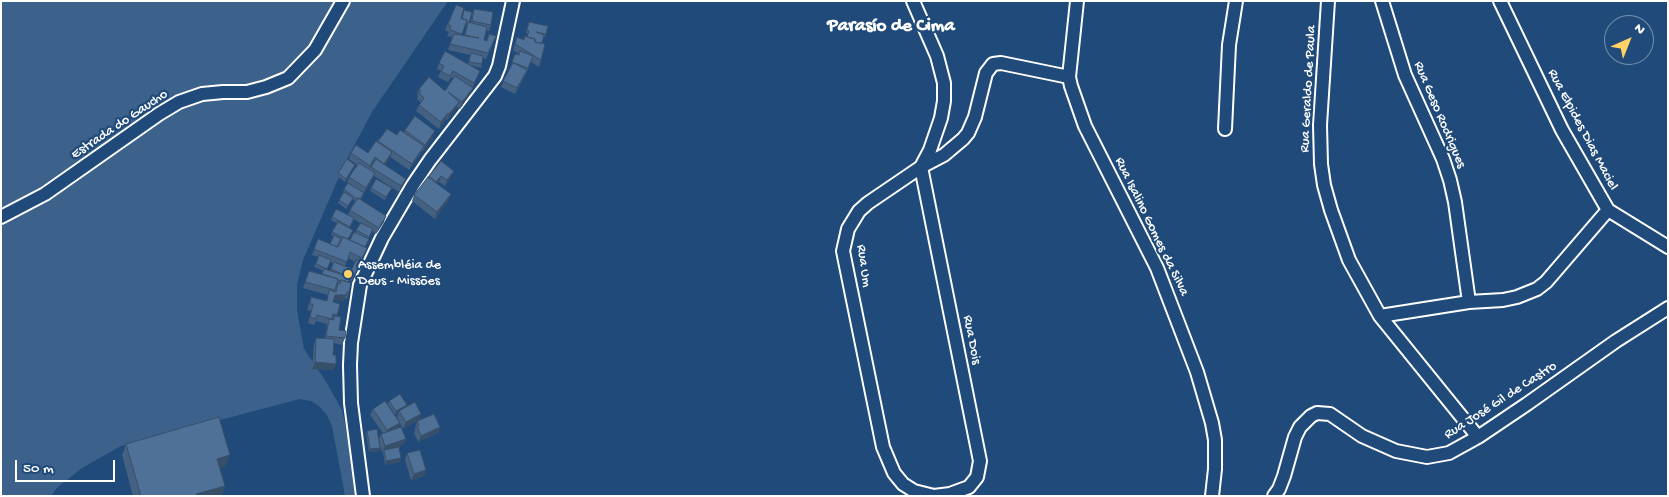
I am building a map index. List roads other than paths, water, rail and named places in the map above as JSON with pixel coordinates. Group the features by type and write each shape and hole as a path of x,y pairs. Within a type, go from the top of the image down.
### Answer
{"street":[{"name":"Estrada do Gaucho","path":"1,217 45,194 179,102 202,94 247,92 288,78 315,50 343,1"},
{"path":"363,496 351,403 350,365 351,343 360,285 382,238 413,185 495,76 499,66 513,1"},
{"path":"913,1 942,70 945,92 941,118 930,150 921,168"},
{"name":"Rua Isalino Gomes da Silva","path":"1077,1 1069,77 1085,126 1157,268 1197,372 1215,440 1215,469 1212,496"},
{"path":"1225,129 1230,45 1236,1"},
{"name":"Rua Geraldo de Paula","path":"1328,1 1320,125 1321,164 1324,186 1331,210 1349,260 1380,316 1478,437"},
{"name":"Rua Geso Rodrigues","path":"1382,1 1405,75 1443,159 1450,180 1455,202 1469,302"},
{"name":"Rua Elpides Dias Maciel","path":"1500,1 1562,130 1608,210 1668,247"},
{"name":"Rua Um","path":"942,495 934,496 914,491 903,484 894,473 886,457 875,412 844,251 848,230 859,211 921,168 944,155 968,133 975,117 986,73 993,64 1000,63 1069,77"},
{"name":"Rua Dois","path":"921,168 980,461 977,477 972,484 964,490 942,495"},
{"path":"1380,316 1469,302 1502,300 1517,297 1537,289 1546,282 1608,210"},
{"name":"Rua José Gil de Castro","path":"1274,496 1284,476 1295,437 1300,427 1305,421 1317,414 1330,414 1362,436 1396,451 1417,456 1450,453 1478,437 1616,341 1668,308"}],"place":[{"name":"Assembléia de Deus - Missões","path":"348,274"}],"district":[{"name":"Parasío de Cima","path":"891,27"}]}
